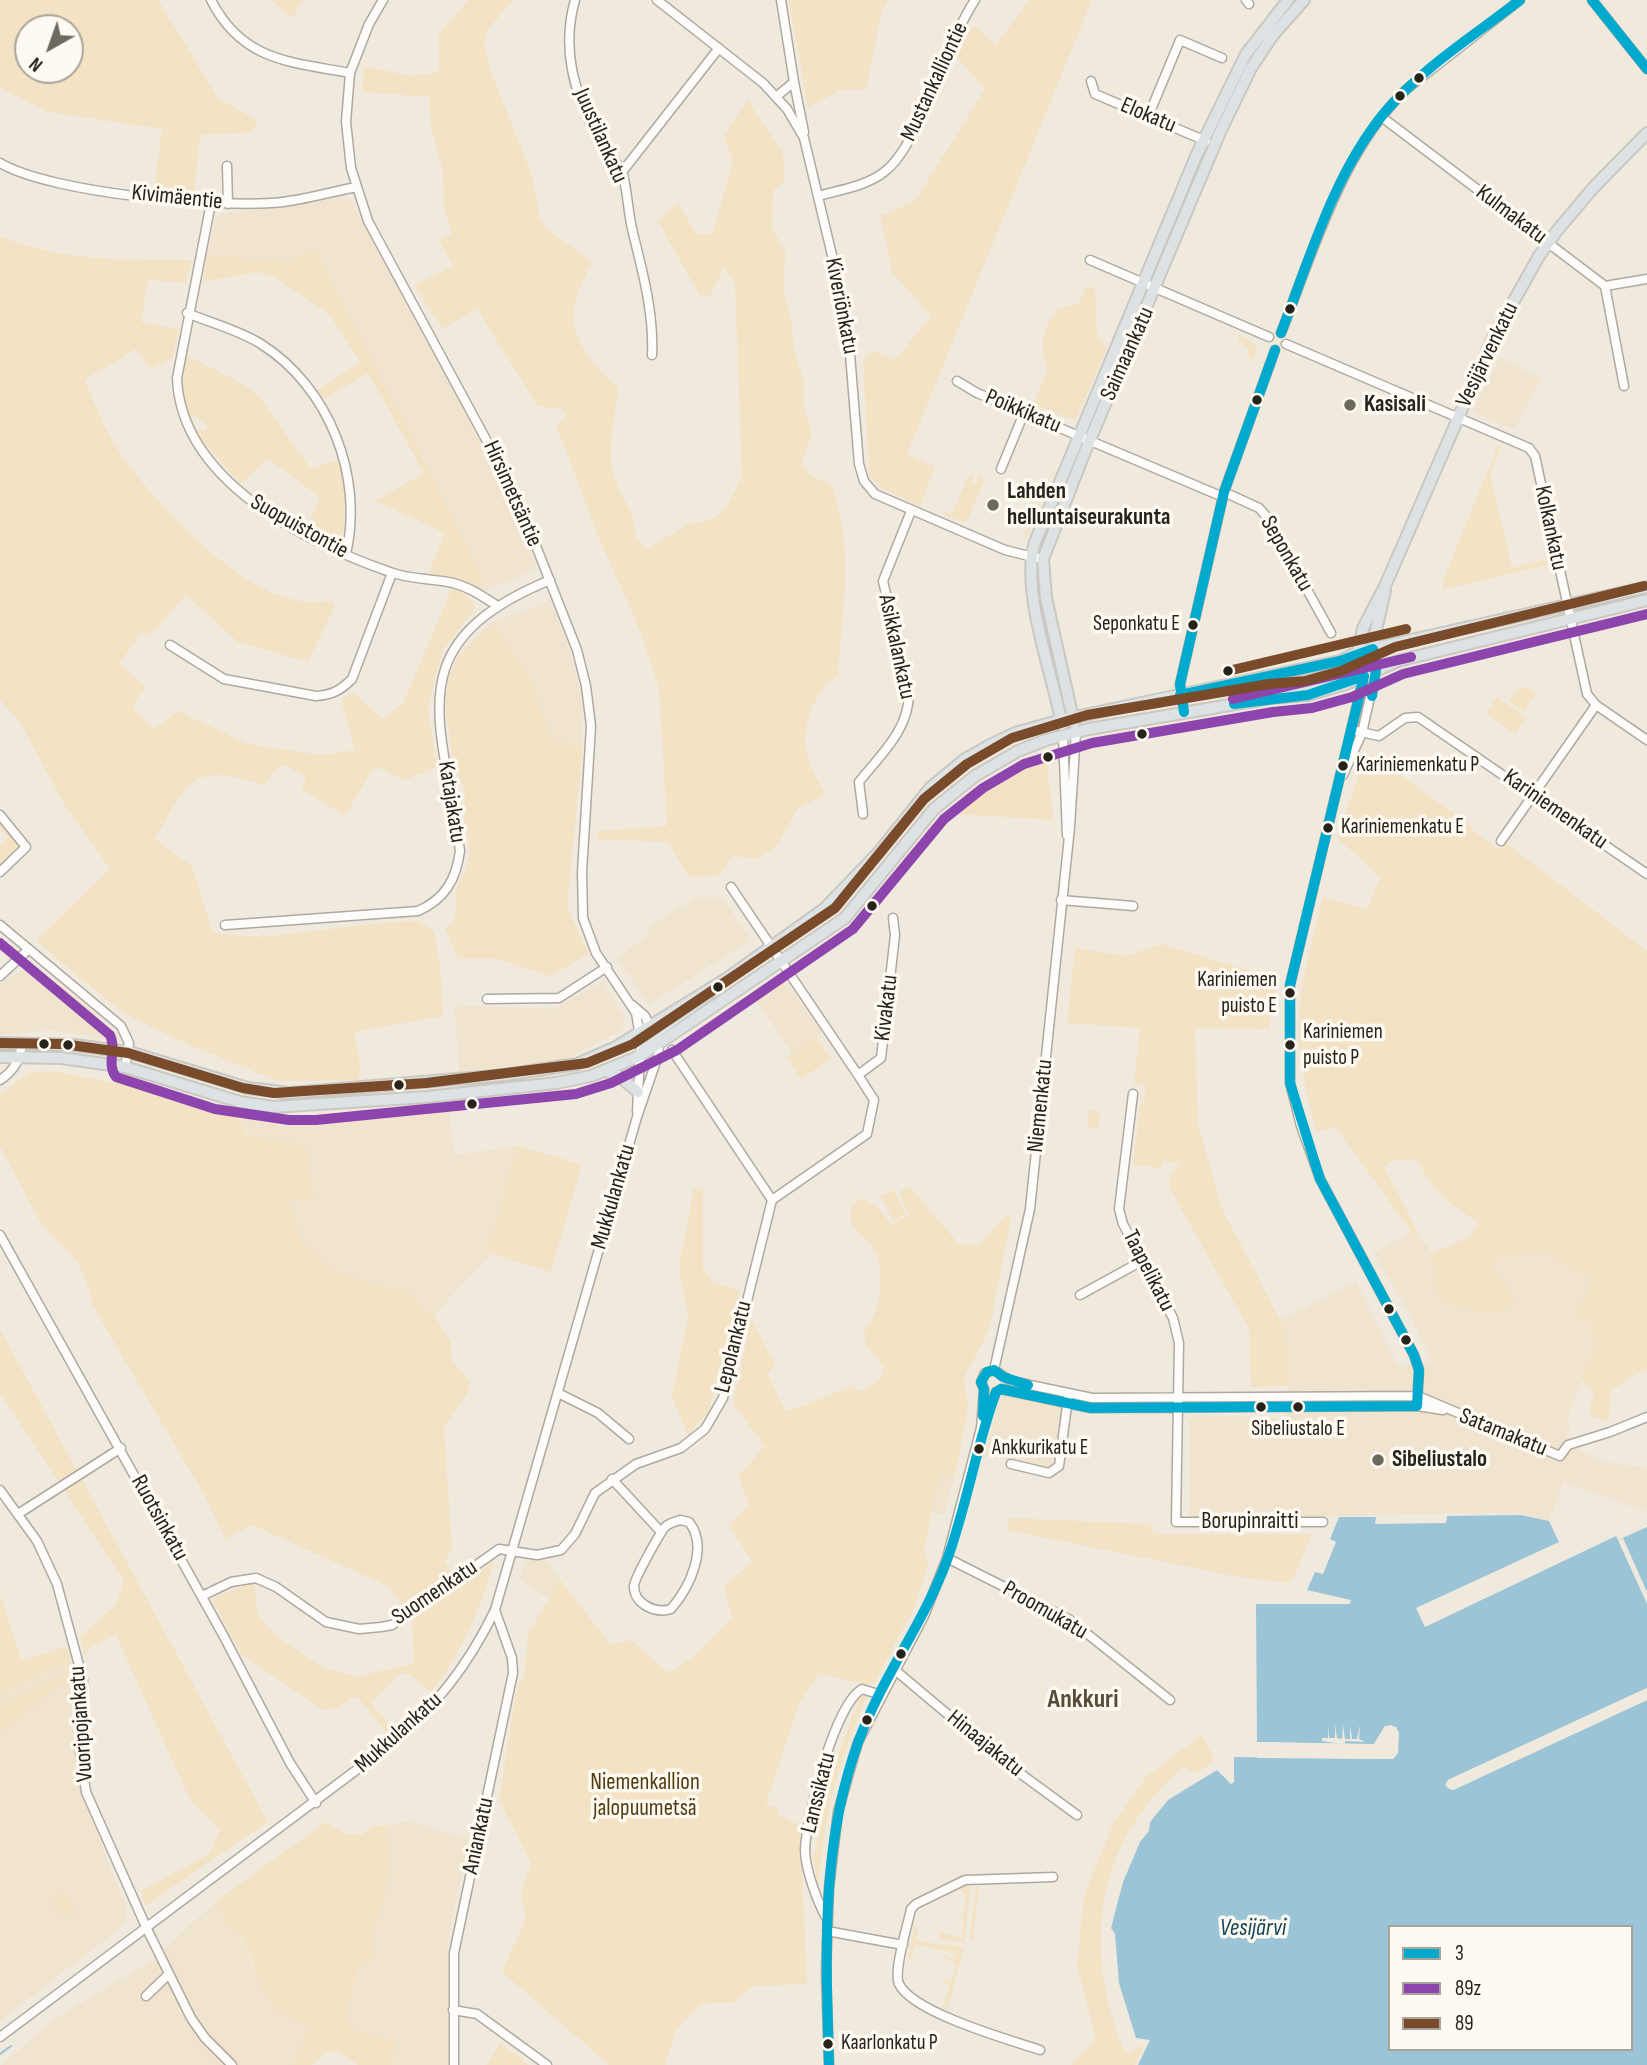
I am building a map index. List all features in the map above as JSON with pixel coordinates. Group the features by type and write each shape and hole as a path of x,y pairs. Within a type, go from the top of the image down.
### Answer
{"main road":[{"name":"Saimaankatu","path":"1061,720 1034,597 1030,557 1078,435 1204,139 1246,54 1288,0"},
{"name":"Saimaankatu","path":"1076,732 1046,598 1043,559 1215,145 1251,68 1273,35 1304,0"},
{"name":"Vesijärvenkatu","path":"1363,671 1358,652 1363,628 1385,586 1493,338 1548,244 1593,188 1647,133"},
{"name":"Vesijärvenkatu","path":"1633,150 1647,144"},
{"name":"Vesijärvenkatu","path":"1376,670 1373,649 1385,586"},
{"path":"0,1057 61,1058 125,1067 228,1099 273,1107 340,1104 556,1083 606,1071 640,1056 650,1034 697,1005 726,979 824,909 852,883 944,775 990,745 1015,733 1061,720 1340,661 1358,652 1647,587"},
{"path":"0,1043 129,1052 248,1088 313,1093 558,1069 595,1058 650,1034 783,960 845,918 934,809 955,790 996,761 1063,735 1271,698 1363,671 1376,670 1398,661 1647,600"},
{"path":"1363,671 1373,649"},
{"name":"Niemenkatu","path":"1061,720 1063,735"},
{"path":"606,1071 619,1076 638,1092"}],"street":[{"path":"211,0 232,31 254,50 280,60 350,73"},
{"name":"Hirsimetsäntie","path":"383,0 369,24 350,73 346,122 351,168 356,187 381,245 449,366 516,495 550,580 586,686 591,726 582,885 583,918 589,939 650,1034"},
{"name":"Juustilankatu","path":"575,0 567,27 570,62 581,99 599,139 622,172 645,280 653,332 652,355"},
{"name":"Kiveriönkatu","path":"657,0 777,96 804,138 847,318 862,477 875,494 911,511 1005,550 1043,559"},
{"path":"781,0 804,138"},
{"name":"Mustankalliontie","path":"818,196 874,179 897,160 907,144 951,42 975,0"},
{"path":"1269,337 1269,346 1282,350 1286,344 1281,333 1325,216 1359,154 1383,118 1408,88 1520,0"},
{"path":"1592,1 1647,69"},
{"path":"1148,117 1180,40 1222,58"},
{"path":"622,172 719,48"},
{"name":"Elokatu","path":"1091,81 1095,94 1215,145"},
{"path":"777,96 794,82"},
{"name":"Kulmakatu","path":"1383,118 1605,286"},
{"name":"Kivimäentie","path":"0,163 56,184 211,203 283,202 356,187"},
{"path":"227,166 228,204"},
{"name":"Suopuistontie","path":"211,203 187,313 177,378 178,401 188,430 233,486 247,499 346,554 392,573 454,583 496,605"},
{"path":"1090,260 1269,337 1281,333"},
{"path":"1624,386 1605,286 1647,279"},
{"path":"187,313 260,343 298,374 314,398 343,451 349,476 351,533 346,554"},
{"name":"Kolkankatu","path":"1286,344 1458,415 1520,443 1535,456 1587,694 1596,705"},
{"path":"1184,712 1180,684 1223,494 1275,350"},
{"name":"Poikkikatu","path":"957,381 1024,414 1091,441"},
{"path":"1001,469 1024,414"},
{"name":"Seponkatu","path":"1091,441 1259,508 1267,517 1331,633"},
{"name":"Asikkalankatu","path":"863,814 859,782 903,727 909,711 909,693 883,581 911,511"},
{"path":"170,645 224,680 328,696 342,689 352,679 392,573"},
{"name":"Katajakatu","path":"226,925 396,914 418,911 443,896 454,876 460,851 440,730 442,675 451,653 464,634 496,605 550,580"},
{"name":"Vesijärvenkatu","path":"1342,777 1362,733 1376,670"},
{"name":"Vesijärvenkatu","path":"1363,671 1342,777 1290,985 1290,1083 1301,1126 1320,1179 1414,1355 1419,1370 1418,1401"},
{"path":"1501,841 1596,705 1647,740"},
{"name":"Kariniemenkatu","path":"1352,730 1379,736 1405,718 1418,717 1647,874"},
{"name":"Niemenkatu","path":"984,1389 983,1376 995,1370 1030,1209 1068,838 1076,732"},
{"name":"Niemenkatu","path":"1063,735 1064,828 1068,838"},
{"path":"0,815 26,847 0,872"},
{"path":"672,1050 772,1200 867,1133 874,1100 783,960 731,887"},
{"path":"1061,900 1133,906"},
{"name":"Kivakatu","path":"858,1075 881,1058 895,934 892,918"},
{"path":"0,925 110,1014 127,1034 129,1052 125,1067"},
{"path":"0,976 29,949"},
{"path":"487,999 559,998 607,967"},
{"name":"Mukkulankatu","path":"0,2037 316,1803 431,1709 465,1667 495,1610 636,1117 659,1053 650,1034"},
{"path":"0,1080 13,1070 21,1057 22,1043"},
{"name":"Mukkulankatu","path":"636,1117 640,1056"},
{"name":"Taapelikatu","path":"1133,1094 1119,1209 1123,1224 1176,1331 1179,1402 1176,1521"},
{"name":"Lepolankatu","path":"513,1550 537,1555 561,1550 575,1534 595,1493 636,1464 681,1448 705,1429 723,1398 772,1200"},
{"name":"Ruotsinkatu","path":"0,1235 121,1448 290,1763 316,1803"},
{"path":"1080,1296 1142,1261"},
{"path":"995,1370 1003,1377 1067,1400"},
{"path":"829,2065 827,1931 838,1812 858,1742 924,1616 947,1558 981,1428 1003,1377"},
{"path":"981,1428 984,1389 1067,1400"},
{"path":"558,1393 598,1413 629,1439"},
{"path":"1011,1464 1049,1473 1059,1466 1067,1400"},
{"name":"Satamakatu","path":"1067,1400 1091,1408 1179,1402 1418,1401 1560,1456 1567,1445 1647,1417"},
{"path":"18,1514 121,1448"},
{"path":"612,1479 661,1532"},
{"name":"Vuoripojankatu","path":"0,1490 53,1571 83,1681 80,1752 86,1792 169,1975 205,2038 232,2065"},
{"path":"680,1520 689,1522 699,1539 699,1551 682,1592 671,1609 664,1611 646,1606 634,1588 636,1578 661,1532 671,1523 680,1520"},
{"name":"Borupinraitti","path":"1176,1521 1324,1522"},
{"name":"Suomenkatu","path":"202,1596 231,1582 256,1578 276,1587 326,1622 359,1629 381,1628 401,1618 499,1549 513,1550"},
{"name":"Proomukatu","path":"947,1558 1070,1620 1170,1700"},
{"name":"Aniankatu","path":"454,2065 455,1951 513,1673 512,1658 495,1610"},
{"name":"Hinaajakatu","path":"895,1670 1002,1760 1077,1815"},
{"name":"Lanssikatu","path":"828,1921 814,1898 805,1852 817,1784 845,1707 853,1694 862,1689 881,1695"},
{"path":"1040,2050 945,2018 903,1989 898,1977 911,1909 957,1883 975,1879 1053,1877"},
{"path":"827,1931 903,1945"},
{"path":"146,1996 169,1975"},
{"path":"453,2010 477,2014 547,2065"}],"shaded area":[{"path":"338,197 350,199 508,490 537,569 485,591 475,586 483,576 315,249 285,262 207,254 217,215"},
{"path":"1500,357 1542,378 1514,430 1472,412"},
{"path":"551,600 572,657 582,700 583,744 552,743 530,677 491,623"},
{"path":"696,897 722,897 751,940 648,1005 617,958 650,934 646,929"},
{"path":"24,969 41,972 92,1010 106,1027 105,1039 52,1030 0,1035 0,983"},
{"path":"783,977 822,1033 792,1053 754,997"},
{"path":"603,981 625,1017 623,1030 559,1062 459,1071 454,1005 554,1009"},
{"path":"449,1109 454,1155 517,1146 488,1248 492,1254 434,1315 427,1314 411,1293 330,1271 318,1261 302,1241 287,1200 237,1116 281,1126"},
{"path":"1412,1232 1420,1236 1432,1253 1439,1298 1510,1292 1498,1283 1493,1265 1496,1258 1543,1251 1593,1280 1584,1322 1587,1318 1597,1346 1566,1420 1571,1423 1566,1438 1586,1454 1606,1462 1647,1468 1647,1512 1564,1482 1549,1521 1518,1512 1339,1516 1189,1527 1189,1421 1196,1415 1284,1418 1289,1386 1285,1329 1281,1320 1356,1282 1398,1366 1431,1362 1411,1317 1373,1253"},
{"path":"1005,1395 1069,1408 1065,1474 985,1455 998,1402"},
{"path":"939,1473 955,1476 944,1515 930,1511"},
{"path":"527,1559 546,1560 561,1581 549,1599 519,1579"},
{"path":"71,1661 77,1678 75,1736 78,1785 128,1911 118,1930 0,2021 0,1693"},
{"path":"406,1821 470,1838 448,1940 448,2065 391,2065 397,2041 354,2029 346,2015 384,1897 388,1874 385,1826"},
{"path":"217,1900 225,1922 237,1929 268,2001 308,2027 293,2065 2,2065 51,2021 154,1959"}],"green space":[{"path":"0,0 158,0 218,98 257,120 253,132 200,135 194,196 154,190 162,129 48,112 0,88"},
{"path":"271,0 303,0 292,18"},
{"path":"468,0 514,0 487,30 484,43 489,67 533,178 540,219 553,234 593,262 576,300 576,330 591,359 618,389 612,436 613,471 631,513 636,539 648,548 689,524 715,518 728,505 742,476 735,283 724,268 710,296 700,296 658,221 678,202 696,234 709,234 714,230 733,160 724,136 747,100 783,152 785,181 773,191 772,229 785,250 784,292 792,324 793,346 804,382 803,404 812,433 802,462 808,474 832,485 843,534 845,580 838,676 816,700 806,733 808,760 826,795 798,808 777,846 757,859 733,856 718,876 689,877 668,842 597,839 598,831 667,826 659,688 641,633 600,540 556,425 567,416 560,407 553,409 537,405 477,309 443,329 414,285 453,266 439,240 452,233 444,208 443,172 431,126 429,97 362,92 365,66 410,76 439,72 439,34"},
{"path":"789,0 888,0 882,11 866,90 840,90 808,108"},
{"path":"1029,0 1092,0 907,454 935,467 920,506 883,489 869,475 863,361 873,351 895,360 931,316 892,272 880,216 915,201 985,89 956,56 973,25 996,45"},
{"path":"0,236 46,251 94,258 192,260 186,283 148,280 141,322 179,329 173,358 150,369 136,349 84,380 120,453 154,496 198,541 246,578 271,592 300,601 333,601 334,608 308,662 238,642 186,595 149,637 142,632 120,663 145,687 132,707 154,729 178,711 248,744 321,755 355,750 341,700 353,693 383,719 403,703 452,588 466,595 476,607 443,650 435,678 428,708 437,767 405,780 374,766 345,816 302,789 306,776 281,764 264,785 221,775 206,776 194,781 185,790 155,839 192,866 213,933 261,937 401,921 419,921 434,932 440,964 443,1016 354,1032 361,1070 358,1080 277,1081 185,1043 123,1013 36,941 110,869 66,807 18,719 0,700"},
{"path":"315,249 483,576 475,586 429,573 445,533 375,501 424,473 368,373 324,399 318,390 360,362 330,315 275,278 257,272 203,282 207,254 285,262"},
{"path":"1087,285 1095,289 1097,334 1107,348 1077,417 1073,420 1035,405 1034,402 1048,369 1043,345 1048,324 1057,309 1079,303"},
{"path":"1239,335 1257,345 1254,361 1249,358 1248,348 1238,340"},
{"path":"186,355 245,385 261,399 311,469 342,458 346,480 343,544 308,526 320,497 268,459 240,484 196,433 200,429 203,432 208,427 194,415 189,421 180,396"},
{"path":"1498,445 1501,446 1490,475 1512,568 1551,558 1552,564 1443,590 1443,581"},
{"path":"1062,451 1026,538 1022,539"},
{"path":"974,474 971,482 976,484 980,476 983,477 983,484 966,523 943,514 944,511 952,514 967,478"},
{"path":"491,623 530,677 552,742 583,744 567,907 589,954 551,976 497,959 458,959 445,928 454,921 457,907 456,889 467,867 470,851 464,817 465,792 454,765 445,707 450,674 459,655"},
{"path":"1528,687 1536,693 1524,712 1509,701 1517,690"},
{"path":"1497,697 1526,717 1515,734 1486,714"},
{"path":"1367,752 1468,823 1474,831 1500,850 1506,843 1647,951 1647,1370 1630,1377 1611,1391 1608,1422 1590,1416 1595,1414 1589,1412 1594,1394 1582,1379 1597,1346 1588,1319 1584,1323 1579,1314 1592,1279 1543,1251 1496,1258 1493,1265 1495,1271 1516,1303 1506,1309 1497,1312 1478,1311 1439,1298 1432,1253 1471,1236 1478,1222 1443,1196 1429,1181 1418,1161 1395,1159 1384,1167 1420,1236 1412,1232 1335,1127 1317,1132 1301,1062 1299,1020 1302,989 1323,897 1367,910 1380,877 1337,838"},
{"path":"1049,758 1048,778 1054,820 955,814 1011,773 1023,766"},
{"path":"0,820 21,847 0,867 0,846 8,838 0,829"},
{"path":"1161,944 1278,979 1269,1029 1195,1028 1198,1123 1221,1207 1285,1329 1289,1386 1251,1387 1249,1329 1170,1189 1170,1176 1180,1164 1163,1161 1161,1168 1133,1165 1140,1106 1144,1102 1146,1085 1134,1084 1140,1028 1067,1023 1075,948 1126,956"},
{"path":"816,1037 831,1059 801,1079 787,1057"},
{"path":"51,1071 138,1087 237,1116 246,1135 307,1146 313,1200 288,1201 302,1241 331,1271 411,1293 427,1314 434,1315 450,1341 452,1360 470,1382 467,1394 444,1428 452,1550 444,1562 463,1586 495,1559 470,1629 453,1661 431,1692 408,1673 398,1675 371,1703 393,1730 388,1734 359,1699 353,1697 337,1708 323,1710 241,1654 212,1599 254,1582 258,1616 279,1638 324,1668 356,1677 414,1663 412,1616 386,1585 252,1525 225,1539 206,1498 91,1303 92,1296 78,1262 42,1225 0,1147 0,1094 29,1073"},
{"path":"1089,1110 1100,1112 1098,1129 1087,1128"},
{"path":"517,1146 582,1164 551,1272 492,1254 488,1248"},
{"name":"Niemenkallion jalopuumetsä","path":"909,1186 959,1244 980,1245 1006,1214 1011,1217 989,1330 964,1378 968,1407 955,1476 939,1473 924,1550 929,1565 913,1610 874,1684 819,1674 799,1704 766,1804 778,1808 778,1815 800,1825 807,1984 754,1986 732,2003 706,2003 696,2008 676,2031 665,2065 609,2065 502,1972 526,1918 521,1893 531,1863 499,1800 517,1687 524,1677 528,1633 561,1581 611,1645 632,1640 664,1670 670,1672 692,1658 732,1617 724,1586 752,1562 729,1525 749,1504 738,1476 765,1446 733,1404 751,1318 775,1364 768,1375 785,1410 801,1407 852,1386 859,1392 881,1379 884,1365 866,1346 864,1332 875,1312 881,1277 871,1245 852,1225 852,1205 861,1198 877,1206 891,1224 909,1216 899,1192"},
{"path":"694,1188 703,1188 703,1270 713,1282 740,1291 709,1411 688,1435 672,1397 688,1317 679,1267"},
{"path":"894,1190 906,1215 893,1221 881,1196"},
{"path":"0,1329 268,1822 145,1906 141,1891 209,1854 220,1829 191,1802 116,1635 90,1647 84,1657 80,1636 116,1605 124,1581 0,1393"},
{"path":"1009,1518 1151,1524 1151,1530 1156,1534 1312,1534 1291,1583 1243,1578 1006,1530"},
{"path":"0,1594 22,1661 67,1646 71,1661 0,1693"},
{"path":"73,1677 72,1688 60,1685 55,1688 0,1733 0,1706 3,1703 51,1679"},
{"path":"864,1693 868,1695 840,1767 828,1815 818,1891 813,1853 816,1853 832,1776 859,1702 853,1699"},
{"path":"1201,1735 1214,1757 1210,1765 1195,1773 1183,1767 1153,1797 1130,1830 1114,1864 1104,1900 1101,1938 1103,1976 1112,2015 1126,2054 1144,2045 1135,2065 1071,2065 1096,2040 1077,1965 1084,1896 1113,1824 1146,1777"},
{"path":"326,1822 345,1833 361,1835 374,1825 385,1826 387,1877 373,1933 375,1957 361,1965 346,2015 354,2029 397,2041 391,2065 358,2065 338,2051 325,2053 312,2065 293,2065 308,2027 283,2014 271,2003 247,1948 234,1929 225,1922 217,1900"},
{"path":"971,1886 964,1943 939,1939 940,1932 962,1938 964,1918 958,1914 964,1915 966,1894 959,1889"},
{"path":"976,1886 979,1886 973,1940 969,1940"},
{"path":"54,1895 65,1895 71,1901 73,1916 63,1915 54,1906"},
{"path":"914,1928 918,1928 916,1941 964,1947 947,2010 939,2005 944,2005 950,1985 945,1983 945,1980 951,1981 956,1963 939,1955 955,1958 956,1953 915,1945 912,1959 908,1958"},
{"path":"500,2043 529,2065 487,2065"}],"water":[{"name":"Vesijärvi","path":"1521,1515 1549,1521 1559,1542 1416,1608 1425,1627 1616,1536 1618,1540 1647,1527 1647,1688 1448,1780 1445,1785 1453,1790 1647,1700 1647,2065 1138,2065 1150,2040 1136,2038 1119,1983 1115,1934 1111,1928 1123,1882 1140,1842 1149,1831 1150,1822 1168,1800 1217,1770 1231,1784 1234,1782 1234,1757 1393,1759 1398,1753 1397,1727 1385,1726 1374,1744 1257,1742 1256,1604 1350,1604 1351,1600 1307,1590 1315,1572 1323,1574 1336,1542 1330,1539 1339,1517 1376,1517 1375,1524 1446,1523 1447,1516"}],"pier":[{"path":"1623,1538 1647,1592 1647,1604 1618,1540"},
{"path":"1647,1688 1647,1692 1451,1783 1450,1786 1647,1697 1647,1700 1453,1790 1447,1788 1448,1780"},
{"path":"1335,1724 1337,1738 1342,1739 1343,1725 1345,1739 1350,1739 1350,1725 1352,1739 1357,1739 1360,1725 1359,1739 1365,1742 1345,1741 1345,1744 1374,1744 1385,1726 1392,1725 1399,1732 1398,1753 1393,1759 1257,1758 1257,1754 1392,1756 1395,1751 1395,1733 1392,1728 1387,1729 1375,1747 1257,1746 1257,1742 1342,1744 1322,1741 1322,1738 1328,1738 1328,1725 1329,1738 1335,1738"}],"waterway":[{"path":"0,2054 11,2046"}],"transit line":[{"name":"3","path":"1281,333 1324,218 1367,137 1385,112 1415,81 1520,0"},
{"name":"3","path":"1592,0 1647,69"},
{"name":"3","path":"1184,712 1180,684 1224,492 1275,350"},
{"name":"89","path":"0,1043 63,1044 128,1053 243,1088 274,1093 426,1083 587,1063 633,1044 835,908 924,799 967,764 1012,738 1087,715 1269,684 1305,681 1341,671 1395,647 1644,586"},
{"name":"89z","path":"0,943 110,1035 112,1067 116,1077 215,1109 289,1120 316,1120 576,1094 611,1083 677,1050 853,929 944,819 983,788 1024,764 1092,743 1273,712 1312,708 1352,697 1403,674 1647,614"},
{"name":"89","path":"1228,671 1406,629"},
{"name":"3","path":"1180,695 1340,661 1373,649 1376,670 1372,696"},
{"name":"89z","path":"1233,699 1411,657"},
{"name":"3","path":"1234,704 1308,695 1364,676"},
{"name":"3","path":"829,2065 828,1901 837,1819 846,1779 868,1717 927,1606 947,1560 996,1392 1001,1389 1091,1408 1417,1406 1419,1370 1414,1355 1320,1179 1290,1083 1290,985 1364,676"},
{"name":"3","path":"983,1416 984,1389 981,1382 987,1372 994,1370 1003,1377 1028,1385"}],"place":[{"name":"Kasisali","path":"1350,405"},
{"name":"Lahden helluntaiseurakunta","path":"993,505"},
{"name":"Seponkatu E","path":"1193,625"},
{"name":"Kariniemenkatu P","path":"1343,766"},
{"name":"Kariniemenkatu E","path":"1328,828"},
{"name":"Kariniemen puisto E","path":"1290,993"},
{"name":"Kariniemen puisto P","path":"1290,1045"},
{"name":"Sibeliustalo E","path":"1298,1407"},
{"name":"Ankkurikatu E","path":"979,1449"},
{"name":"Sibeliustalo","path":"1378,1460"},
{"name":"Kaarlonkatu P","path":"828,2044"}],"district":[{"name":"Ankkuri","path":"1083,1700"}]}
